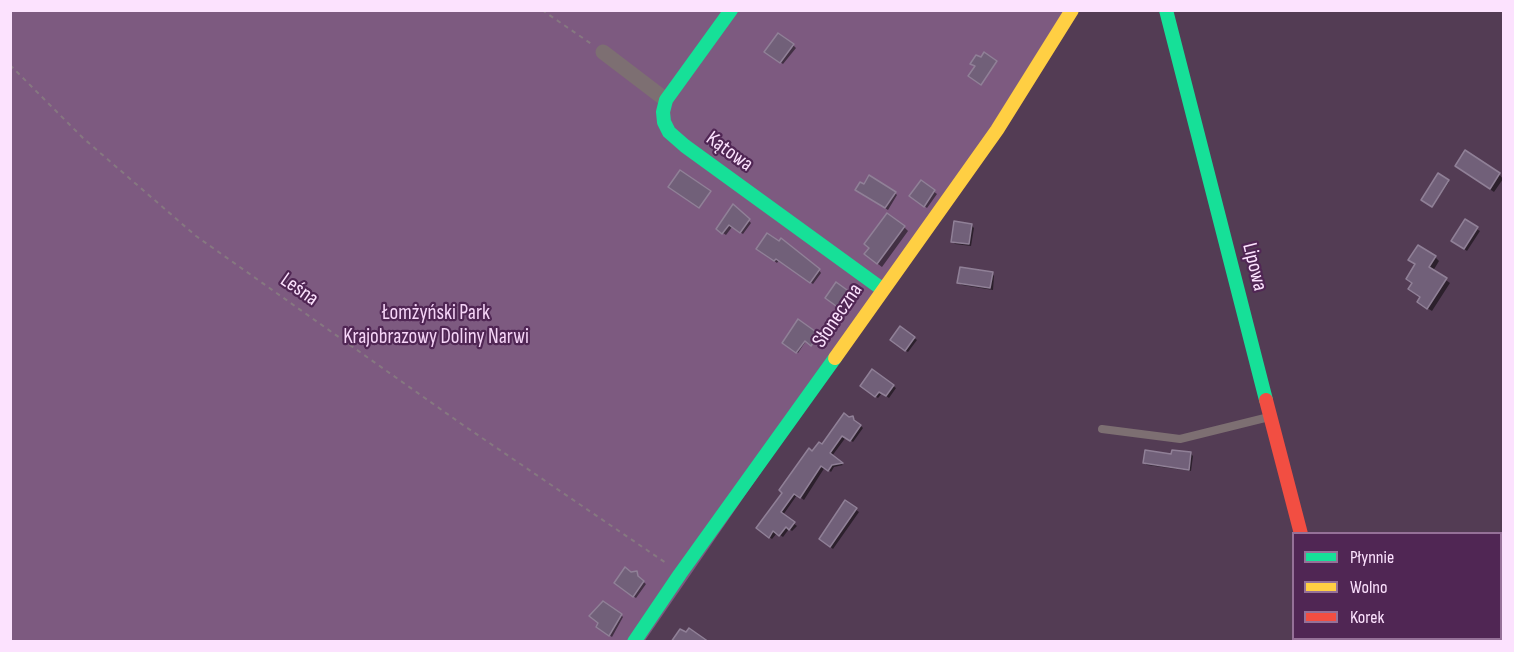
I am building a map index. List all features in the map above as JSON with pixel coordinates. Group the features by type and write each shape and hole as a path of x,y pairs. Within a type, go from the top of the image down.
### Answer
{"street":[{"path":"603,52 666,100 731,10"},
{"name":"Słoneczna","path":"634,642 882,289 997,130 1072,10"},
{"name":"Lipowa","path":"1166,10 1300,532"},
{"name":"Kątowa","path":"666,100 663,112 664,122 669,132 685,146 882,289"}],"lane":[{"path":"1102,429 1180,439 1271,417"}],"path":[{"path":"542,10 603,52"},
{"name":"Leśna","path":"10,65 83,138 196,236 434,405 680,574"}],"green space":[{"name":"Łomżyński Park Krajobrazowy Doliny Narwi","path":"10,11 1079,11 644,642 11,641"}],"building":[{"path":"778,33 794,44 780,63 764,52"},
{"path":"984,52 997,61 981,85 968,76 975,66 970,64 976,55 981,57"},
{"path":"1465,150 1500,173 1490,189 1455,166"},
{"path":"680,170 711,191 699,208 668,187"},
{"path":"1438,173 1449,180 1432,207 1421,200"},
{"path":"869,175 896,192 885,208 855,190 860,182 864,184"},
{"path":"921,180 935,190 924,207 909,196"},
{"path":"733,204 750,219 740,233 729,225 722,234 716,229"},
{"path":"887,213 905,226 877,264 864,254 869,248 864,244"},
{"path":"1465,219 1478,227 1464,249 1451,241"},
{"path":"954,221 972,224 969,244 951,242"},
{"path":"767,233 779,241 781,238 820,269 810,283 776,259 774,261 756,249"},
{"path":"1418,245 1436,256 1429,267 1447,278 1427,309 1417,302 1420,297 1408,289 1412,283 1406,279 1415,264 1408,260"},
{"path":"960,267 993,272 990,288 957,283"},
{"path":"836,282 854,295 843,311 825,298"},
{"path":"798,319 819,334 811,346 805,341 796,353 782,343"},
{"path":"900,326 915,337 905,351 890,340"},
{"path":"872,369 894,385 886,396 879,392 875,397 860,386"},
{"path":"844,413 849,417 853,416 854,420 861,425 850,441 842,436 830,453 843,463 832,465 828,471 821,466 800,498 794,494 781,512 795,522 789,530 786,527 779,536 773,531 769,538 756,528 782,493 779,490 809,448 812,451 819,442 822,444"},
{"path":"1145,450 1171,454 1172,450 1191,452 1189,470 1143,463"},
{"path":"845,500 857,508 830,547 819,539"},
{"path":"625,567 631,572 637,571 638,576 644,581 633,597 614,583"},
{"path":"603,601 622,614 609,636 596,627 598,623 589,616"},
{"path":"689,628 709,642 671,642 680,629 686,632"}],"traffic: fast":[{"path":"731,10 666,100 663,112 664,122 669,132 882,289"},
{"path":"1166,10 1266,400"},
{"path":"634,642 835,358"}],"traffic: slow":[{"path":"835,358 997,130 1072,10"}],"traffic: jam":[{"path":"1266,400 1300,532"}]}
